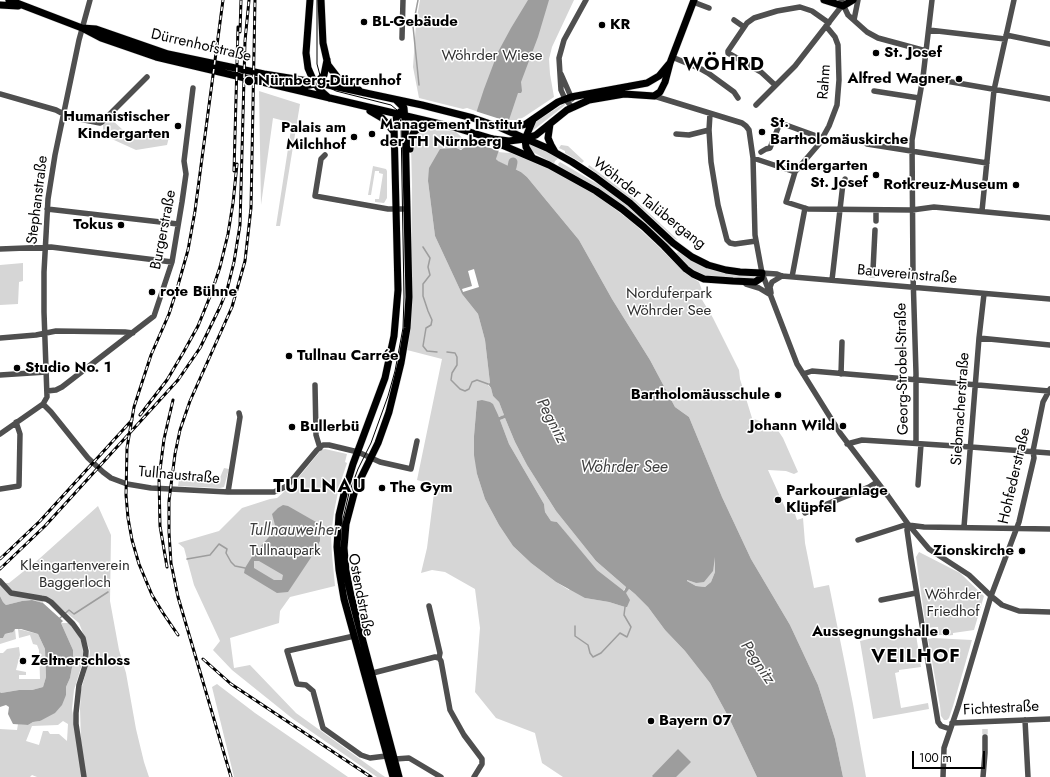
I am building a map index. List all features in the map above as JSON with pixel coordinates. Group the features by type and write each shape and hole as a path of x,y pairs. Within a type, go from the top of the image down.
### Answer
{"main road":[{"name":"Dürrenhofstraße","path":"9,0 18,2 27,8"},
{"path":"310,0 306,58 309,73 315,83 331,99"},
{"path":"315,83 324,75 326,60 321,0"},
{"path":"824,0 844,2 853,0"},
{"path":"526,139 538,134 572,107 584,102 618,95 636,94 654,96 662,91 671,60 693,1"},
{"name":"Dürrenhofstraße","path":"0,5 27,8 82,28 93,35 149,56 363,107 402,113"},
{"path":"309,10 315,18 322,16"},
{"name":"Dürrenhofstraße","path":"82,28 96,29 168,54 394,99"},
{"path":"326,60 331,70 338,78 366,94"},
{"path":"394,99 473,118 507,129 521,126 533,120 552,106 568,98 647,83 657,78 671,60"},
{"name":"Dürrenhofstraße","path":"267,84 304,86 315,83"},
{"path":"636,86 636,94"},
{"path":"394,99 399,102 402,113 406,174"},
{"path":"402,113 413,103"},
{"name":"Dürrenhofstraße","path":"363,107 382,118 394,132"},
{"path":"402,113 503,142"},
{"name":"Ostendstraße","path":"399,777 395,759 368,674 354,636 341,586 338,566 337,541 341,505 350,474 385,378 393,344 398,298 394,132 395,120 402,113"},
{"path":"532,157 526,147 526,139 533,120"},
{"path":"406,174 410,160 410,141 412,134 419,128 434,123"},
{"path":"550,124 548,132 549,140 557,153"},
{"name":"Wöhrder Talübergang","path":"503,142 586,185 618,206 644,227 686,269 693,274 704,278 733,282 756,282 761,278 762,273 740,272 716,268 692,257 679,248 624,198 557,153 507,129"},
{"name":"Wöhrder Talübergang","path":"503,142 526,139"},
{"path":"558,170 557,162 568,160"},
{"name":"Ostendstraße","path":"393,777 386,756 349,588 344,552 345,530 352,499 371,458 389,412 404,352 408,304 406,174"},
{"path":"664,246 674,250 679,248"},
{"path":"386,756 395,759"}],"street":[{"name":"Stephanstraße","path":"43,404 47,397 44,333 47,209 51,176 82,28 90,0"},
{"path":"402,38 403,0"},
{"path":"572,107 560,72 559,58 564,40 586,0"},
{"path":"854,20 858,0"},
{"name":"Georg-Strobel-Straße","path":"918,485 911,151 923,78 932,0"},
{"path":"982,212 994,90 1014,0"},
{"path":"693,1 709,8"},
{"path":"844,2 848,15 867,32 878,38 896,44 926,51"},
{"path":"756,106 795,66 844,2"},
{"path":"776,85 761,72 728,53 744,27 754,18 793,7 800,7 809,10 827,24"},
{"path":"734,20 744,27"},
{"name":"Rahm","path":"805,208 786,202 795,172 798,166 815,149 822,138 829,126 838,99 838,42 827,24"},
{"path":"929,30 1006,37 1050,44"},
{"path":"671,60 701,69 734,92 738,98"},
{"path":"0,94 56,110 69,117 100,123 147,77"},
{"path":"923,78 1050,99"},
{"name":"Burgerstraße","path":"47,391 56,390 62,387 154,316 172,262 186,174 184,161 193,88"},
{"path":"662,91 666,96 674,101"},
{"path":"874,91 919,98"},
{"path":"654,96 744,124 750,132 753,158 756,241 762,273 797,364 848,444 908,524 930,549 969,575 1002,605 1013,610 1050,612"},
{"path":"710,114 709,130 714,180 727,240 735,244 756,241"},
{"path":"767,156 778,122 822,138"},
{"path":"676,134 689,135 709,130"},
{"path":"867,144 987,162"},
{"path":"761,152 770,148"},
{"path":"325,155 321,159 315,196 396,210 407,209"},
{"path":"753,158 795,172"},
{"path":"832,280 843,183 845,179"},
{"path":"792,277 805,208 912,210 934,207 1050,218"},
{"path":"47,209 178,224"},
{"path":"876,210 876,221"},
{"path":"873,270 875,230"},
{"path":"0,249 45,247 70,248 172,262"},
{"name":"Bauvereinstraße","path":"762,273 832,280 872,281 914,288 1050,299"},
{"path":"771,295 771,283 782,276"},
{"path":"733,282 758,287 771,295"},
{"name":"Siebmacherstraße","path":"964,527 979,338 984,294"},
{"path":"0,338 36,335 51,331 63,330 133,333"},
{"path":"979,338 1050,345"},
{"path":"841,374 842,342"},
{"path":"0,375 46,372"},
{"path":"802,374 809,372 841,374 1049,390"},
{"path":"806,380 817,373"},
{"path":"314,385 316,436 320,448 323,445 329,445 358,452 386,464 410,469 417,441"},
{"name":"Hohfederstraße","path":"943,777 942,754 991,596 1019,522 1034,458 1033,451 1043,402 1049,390"},
{"path":"0,434 43,404"},
{"name":"Tullnaustraße","path":"43,404 55,416 88,458 111,478 127,484 151,488 228,492 274,492 287,486 320,448"},
{"name":"Tullnaustraße","path":"228,492 240,417 239,413"},
{"path":"0,489 19,486 20,434 16,422"},
{"path":"848,444 862,440 971,446 1050,453"},
{"path":"805,513 869,488 877,482"},
{"path":"908,524 907,532 916,593 938,722 941,726 951,726"},
{"path":"858,540 908,524 920,527 1050,529"},
{"path":"0,582 11,593 46,599 52,602 73,624 83,638 86,651 85,666 79,685 76,724 84,777"},
{"path":"881,600 916,593"},
{"path":"429,606 440,653 439,658 442,661 450,710 464,735 482,759 482,764 474,777"},
{"path":"354,636 287,651 296,684 306,685 312,691 323,728 362,755 370,758 386,756"},
{"path":"368,674 435,657 439,658"},
{"name":"Fichtestraße","path":"951,726 984,722 1050,719"},
{"path":"1025,720 1028,777"},
{"path":"984,722 985,729"},
{"path":"983,777 986,753 985,737"},
{"path":"395,759 409,758 441,777"}],"green space":[{"name":"Wöhrder Wiese","path":"420,0 574,0 552,47 549,59 554,97 518,120 502,120 467,108 463,109 419,98 413,67 416,23"},
{"path":"259,91 300,104 280,226 276,226 292,123 273,118 261,205"},
{"path":"565,103 564,106 531,132 535,122"},
{"path":"111,119 124,131 164,132 169,137 167,145 136,150 103,135 103,125"},
{"path":"430,127 456,132 467,142 465,147 460,149 428,181 435,236 462,294 478,314 485,340 490,383 488,385 491,388 493,396 499,402 504,415 500,417 477,401 474,436 477,474 485,499 499,525 513,546 531,563 569,590 589,562 557,522 551,521 545,512 544,504 509,444 500,420 505,418 527,465 556,511 596,561 626,587 623,591 585,598 609,602 625,607 625,593 629,589 648,607 665,630 685,651 710,683 729,718 757,777 563,777 542,763 535,733 496,718 475,692 480,628 475,589 445,572 432,570 421,573 427,548 435,485 417,480 442,359 407,350 411,323 411,145 416,133"},
{"path":"529,143 559,158 554,164 533,152 529,147"},
{"path":"561,145 568,146 584,161 582,163 565,153 565,151 559,148"},
{"name":"Norduferpark Wöhrder See","path":"511,151 536,161 580,185 603,200 632,222 688,275 699,282 704,296 701,298 713,318 739,370 740,379 752,418 748,426 754,419 775,426 783,438 798,472 794,474 786,471 768,470 787,512 795,514 797,520 803,518 805,543 814,588 829,585 866,777 843,777 835,739 818,685 790,625 751,559 722,497 689,417 675,407 650,360 612,299 579,240 527,177 521,172 497,161 496,158 498,152 509,153"},
{"path":"560,162 618,196 673,246 670,247 650,227 614,201 559,166 558,164"},
{"path":"589,165 635,200 678,240 675,239 635,202 588,167"},
{"path":"373,166 386,169 387,171 387,198 384,203 375,202 375,199 379,199 383,174 379,173 379,171 375,171 371,195 368,195"},
{"path":"681,251 687,256 754,275 755,280 703,276 694,272 673,252 676,253"},
{"path":"23,263 23,281 19,282 18,304 0,305 0,265"},
{"name":"Tullnaupark","path":"325,449 347,454 345,462 347,463 339,487 331,535 335,586 290,597 280,611 279,623 230,638 234,668 250,665 296,713 385,777 377,777 293,719 232,670 213,650 220,641 194,585 184,548 178,543 219,531 242,508 277,498 294,483 321,450"},
{"path":"224,468 229,469 224,487 178,486 179,480 188,478 219,480"},
{"name":"Kleingartenverein Baggerloch","path":"98,506 111,535 110,601 119,650 126,673 136,729 149,777 86,777 81,742 80,709 81,690 90,651 79,623 56,604 42,595 43,603 32,600 6,605 0,596 0,583 9,583 39,559"},
{"name":"Wöhrder Friedhof","path":"919,552 960,573 984,596 974,630 943,636 939,635 938,627 926,628 916,557"},
{"path":"715,556 715,572 711,582 705,587 696,586 687,581 696,583"},
{"path":"61,623 70,623 81,639 84,658 74,690 72,709 82,777 37,777 32,775 30,777 0,777 0,729 17,730 18,724 28,725 33,722 40,721 66,695 66,687 70,678 73,662 73,650","holes":["63,721 68,724 67,741 59,734 50,734 48,731 43,731 39,745 26,741 32,726 58,725"]},
{"path":"915,628 921,667 899,670 899,672 895,673 901,708 928,703 929,709 873,719 860,641"},
{"path":"15,629 16,639 0,644 0,638 3,638 5,634 10,633"},
{"path":"18,629 38,634 45,649 46,677 43,687 32,690 19,690 1,693 0,653 3,653 7,649 19,647 20,655 16,670 26,672 26,675 19,675 19,679 40,679 39,650 37,645 33,644 30,635 19,638"},
{"path":"928,639 972,640 953,706 947,720 944,720 941,716"},
{"path":"217,684 255,713 348,777 234,777 212,687"}],"water":[{"name":"Wöhrder See","path":"528,0 549,0 538,37 521,82 522,91 521,93 518,93 496,159 521,172 527,177 579,240 612,299 650,360 675,407 689,417 722,497 751,559 790,625 818,685 835,739 843,777 757,777 729,718 710,683 685,651 665,630 648,607 629,589 626,593 630,600 627,607 625,607 609,602 585,598 556,582 531,563 513,546 499,525 485,499 477,474 474,455 477,401 482,400 490,402 493,404 499,417 504,415 499,402 493,396 491,388 488,384 490,383 485,340 478,314 462,294 435,236 428,181 429,168 440,149 456,148 461,150 465,147 498,52","holes":["505,418 527,465 556,511 596,561 626,587 624,591 597,570 557,522 551,521 545,512 544,504 509,444 500,420","715,557 715,572 711,582 705,587 696,586 687,581 696,583 704,582 713,571"]},
{"name":"Tullnauweiher","path":"283,505 288,506 316,522 320,533 320,541 288,592 277,593 244,573 245,568 253,555 276,529 272,514","holes":["254,561 259,561 283,575 282,580 274,580 254,568"]},
{"path":"0,596 6,605 32,600 43,603 63,621 61,623 73,650 73,662 70,678 66,687 66,695 62,705 55,713 40,721 33,722 28,725 13,724 8,714 9,707 6,705 0,707 0,692 32,690 43,687 46,677 45,649 38,634 21,629 15,629 13,632 5,634 3,638 0,638"},
{"path":"678,749 691,762 676,777 653,777 652,776"}],"pier":[{"path":"475,111 500,119 510,120 500,151 465,140"},
{"path":"474,269 479,287 463,292 462,289 472,286 468,271"}],"waterway":[{"name":"Pegnitz","path":"418,0 413,26 419,85"},
{"path":"512,167 513,162"},
{"path":"423,247 430,258 428,267 430,275 423,284 423,296 432,320 431,325 426,328 423,346 427,351 437,352"},
{"path":"447,352 455,353 457,357 457,365 452,373 451,380 460,389 465,391 469,389 472,382 477,380 488,384"},
{"path":"187,559 210,555 219,544 227,549 226,553 235,566 245,568"},
{"path":"60,618 69,610 74,614 108,592"},
{"path":"575,626 575,636 588,645 590,653 593,657 601,653 620,633 627,637 631,627 624,615 625,607"}],"tunnel":[{"path":"872,278 873,270"},
{"path":"985,729 985,737"}],"tram line":[{"path":"317,0 317,64 321,79 328,87 336,91 391,105 397,110 401,122 404,297 403,328 395,371 388,396 371,443 358,469 349,493 343,519 342,534 345,583 396,777"}],"railway":[{"path":"178,635 152,595 139,564 132,540 126,495 127,448 134,407 151,355 169,314 188,250 195,211 223,0"},
{"path":"240,32 241,0"},
{"path":"0,569 45,526 178,380 200,348 220,307 227,290 234,262 240,225 245,41 249,0"},
{"path":"231,777 178,597 171,563 169,501 175,454 180,430 190,401 232,307 245,261 251,208 255,0"},
{"path":"234,171 238,27"},
{"path":"140,415 167,380 183,353 198,326 211,294 220,267 228,234 237,164"},
{"path":"167,567 160,526 159,478 164,439 173,400"},
{"path":"0,559 40,521 132,420"},
{"path":"203,659 231,684 371,777"}],"place":[{"name":"BL-Gebäude","path":"364,22"},
{"name":"KR","path":"602,25"},
{"name":"St. Josef","path":"876,53"},
{"name":"Alfred Wagner","path":"959,79"},
{"name":"Nürnberg-Dürrenhof","path":"249,81"},
{"name":"Humanistischer Kindergarten","path":"178,126"},
{"name":"St. Bartholomäuskirche","path":"762,132"},
{"name":"Management Institut der TH Nürnberg","path":"372,134"},
{"name":"Palais am Milchhof","path":"354,137"},
{"name":"Kindergarten St. Josef","path":"876,175"},
{"name":"Rotkreuz-Museum","path":"1016,185"},
{"name":"Tokus","path":"121,225"},
{"name":"rote Bühne","path":"152,292"},
{"name":"Tullnau Carrée","path":"289,356"},
{"name":"Studio No. 1","path":"17,368"},
{"name":"Bartholomäusschule","path":"778,395"},
{"name":"Johann Wild","path":"843,426"},
{"name":"Bullerbü","path":"292,427"},
{"name":"The Gym","path":"382,488"},
{"name":"Parkouranlage Klüpfel","path":"778,500"},
{"name":"Zionskirche","path":"1022,551"},
{"name":"Aussegnungshalle","path":"946,632"},
{"name":"Zeltnerschloss","path":"23,661"},
{"name":"Bayern 07","path":"651,721"}],"district":[{"name":"WÖHRD","path":"724,65"},
{"name":"TULLNAU","path":"320,487"},
{"name":"VEILHOF","path":"916,657"}]}
